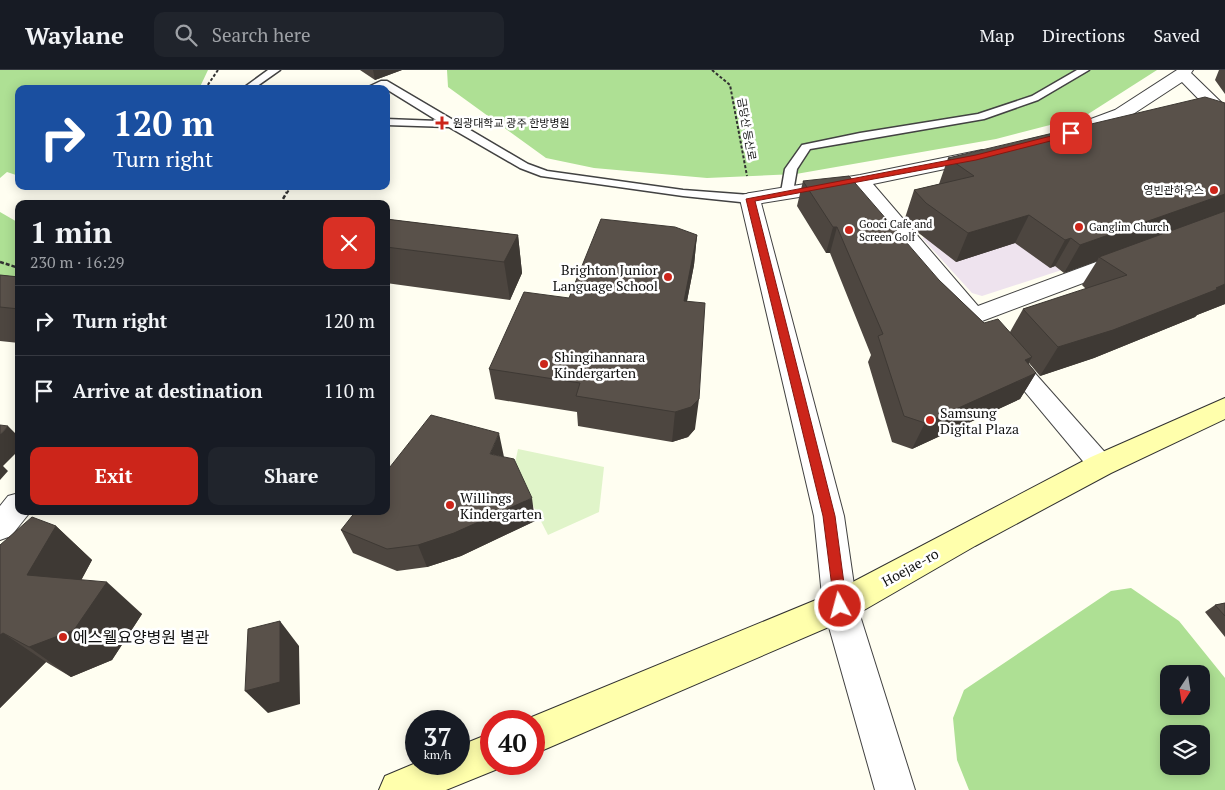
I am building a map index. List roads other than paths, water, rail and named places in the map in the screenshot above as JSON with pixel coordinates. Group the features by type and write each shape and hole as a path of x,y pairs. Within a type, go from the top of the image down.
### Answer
{"main road":[{"name":"Hoejae-ro","path":"545,729 840,606 964,537 1101,465 1225,408"},
{"path":"399,790 480,757"}],"street":[{"path":"1052,138 1085,129 1122,114 1184,72 1225,116"},
{"path":"895,790 840,606 829,516 750,199 860,180 995,153"},
{"path":"860,180 1101,465"},
{"path":"985,329 1141,253"},
{"path":"0,527 15,510"}],"lane":[{"path":"251,85 263,76 276,70"},
{"path":"787,192 791,169 806,147 860,136 980,117 1035,98 1084,70"},
{"path":"390,87 524,166 545,174 683,193 750,199"},
{"path":"390,122 451,124"}],"place":[{"name":"원광대학교 광주 한방병원","path":"442,123"},
{"name":"영빈관하우스","path":"1214,190"},
{"name":"Ganglim Church","path":"1079,227"},
{"name":"Gooci Cafe and Screen Golf","path":"849,230"},
{"name":"Brighton Junior Language School","path":"668,277"},
{"name":"Shingihannara Kindergarten","path":"544,364"},
{"name":"Samsung Digital Plaza","path":"930,420"},
{"name":"Willings Kindergarten","path":"450,505"},
{"name":"에스웰요양병원 별관","path":"63,637"}]}
